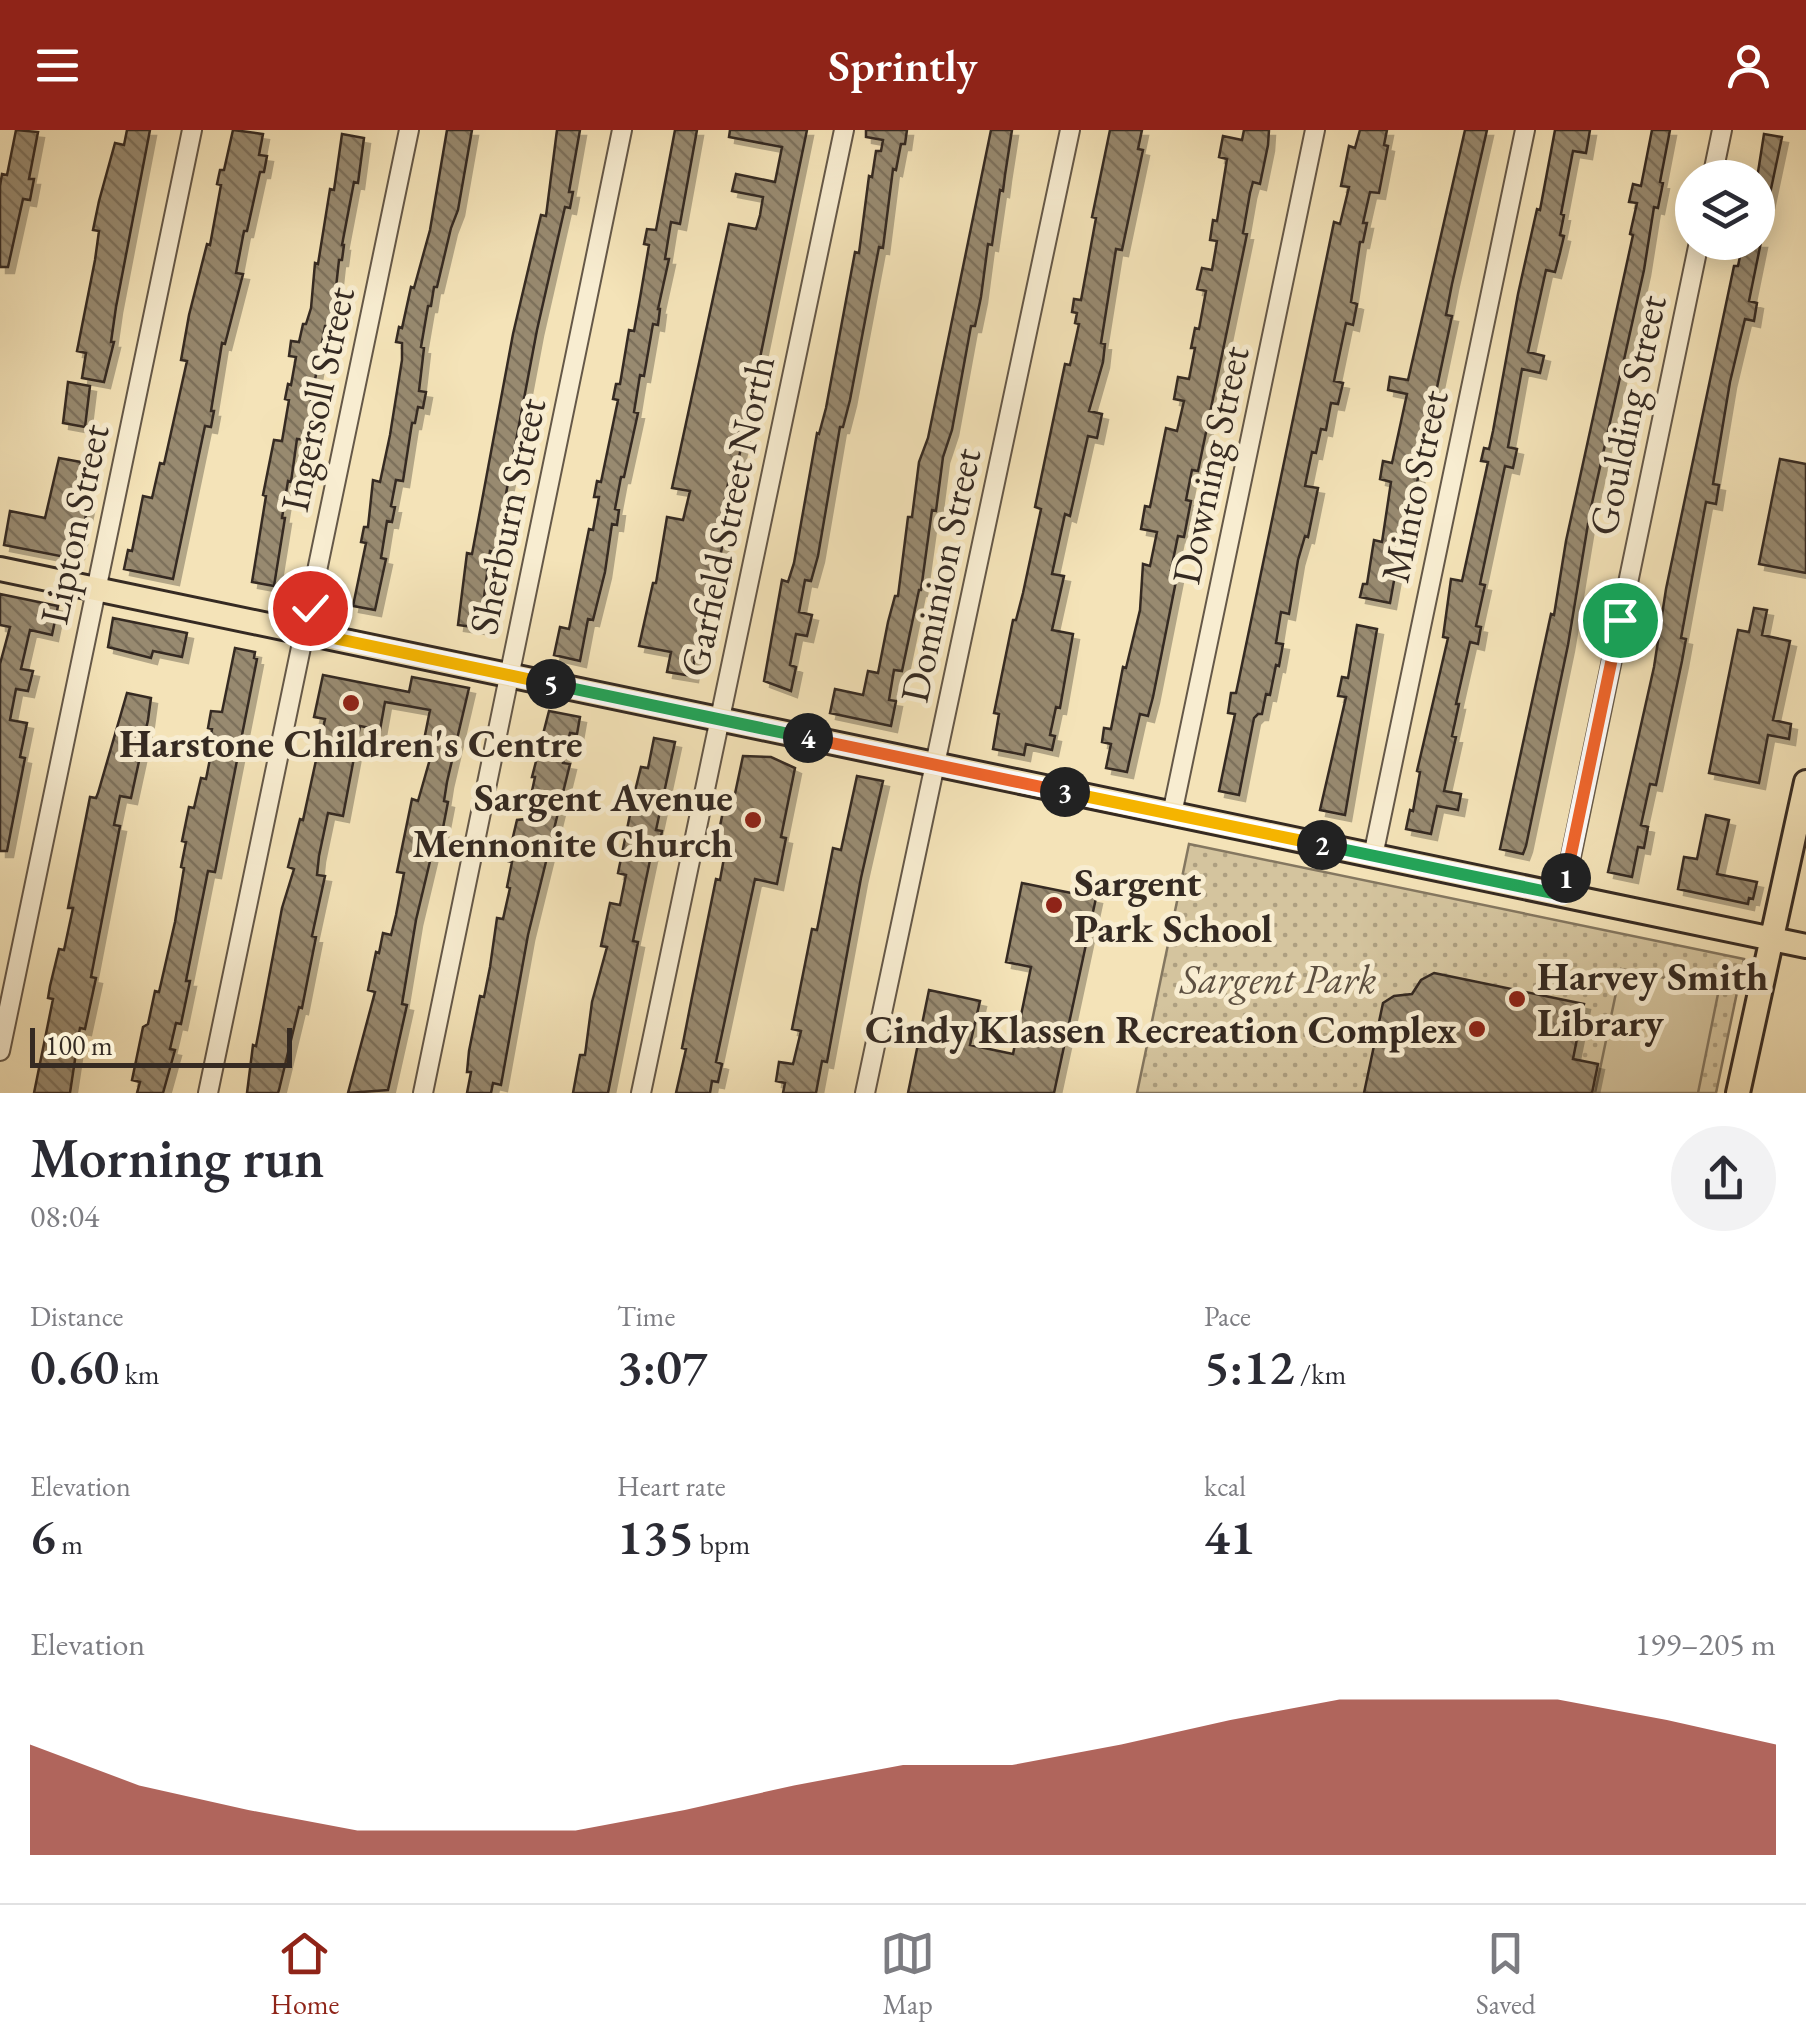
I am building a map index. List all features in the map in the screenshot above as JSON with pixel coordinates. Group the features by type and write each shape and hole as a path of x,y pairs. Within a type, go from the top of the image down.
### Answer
{"main road":[{"path":"0,569 1806,946"},
{"path":"1738,1093 1806,782"}],"street":[{"name":"Lipton Street","path":"0,1050 192,130"},
{"name":"Ingersoll Street","path":"208,1093 409,130"},
{"name":"Sherburn Street","path":"422,1093 622,130"},
{"name":"Garfield Street North","path":"641,1093 844,130"},
{"name":"Dominion Street","path":"864,1093 1070,130"},
{"name":"Downing Street","path":"1172,814 1315,130"},
{"name":"Minto Street","path":"1373,856 1525,130"},
{"path":"1716,160 1722,130"},
{"name":"Goulding Street","path":"1562,895 1695,260"}],"green space":[{"name":"Sargent Park","path":"1189,844 1744,959 1716,1093 1137,1093"},
{"path":"1621,969 1719,989 1698,1093 1595,1093"}],"building":[{"path":"16,130 38,132 29,179 34,179 30,200 23,199 8,267 0,267 0,186 2,174 7,175"},
{"path":"127,130 150,130 104,382 82,378 86,353 77,351 95,260 99,231 93,230 99,201 115,143 124,145"},
{"path":"233,130 263,134 259,155 267,156 244,231 236,273 243,274 225,344 222,343 211,427 205,426 173,579 124,569 128,550 132,551 143,496 152,498 160,463 164,464 187,361 181,360 189,315 207,244 210,245 221,185 217,184"},
{"path":"447,130 472,130 458,210 428,306 419,391 426,392 423,408 418,407 412,423 403,481 396,480 391,506 395,507 392,522 387,521 381,558 386,559 375,610 353,606 366,543 361,542 364,527 368,527 373,480 380,482 390,435 402,360 402,343 396,342 399,327 402,328 430,230"},
{"path":"557,130 580,130 569,192 573,192 570,208 565,207 537,330 495,552 490,551 480,628 458,625 467,553 472,554 513,334 541,215 546,216"},
{"path":"675,130 697,130 680,224 671,222 658,325 653,324 644,376 640,375 634,412 638,413 615,509 619,510 617,525 612,524 605,572 593,620 588,619 580,661 554,655 560,627 569,629 589,529 593,530 599,497 594,497 597,481 601,482 618,400 613,399 616,384 620,384 629,330 634,331 640,298 649,245 644,244 647,229 656,230"},
{"path":"730,130 807,130 735,475 730,474 720,523 726,524 710,604 703,602 692,676 667,672 671,652 639,646 656,583 667,517 683,520 690,491 672,488 729,224 756,229 760,215 763,197 732,191 736,174 775,182 782,147 729,137"},
{"path":"866,130 907,130 896,170 893,169 883,248 879,247 850,400 840,427 818,556 811,581 805,580 799,612 812,615 807,636 796,634 790,665 796,667 791,691 764,681 782,580 788,582 794,563 817,433 826,408 855,252 859,253 869,176 872,177 876,151 881,151 883,140 866,137"},
{"path":"991,130 1012,130 1003,191 1000,190 975,326 971,326 952,430 943,457 936,511 932,510 921,590 902,671 894,670 889,700 896,701 891,726 830,713 835,689 863,695 868,671 878,673 888,622 898,596 908,517 912,517 919,462 928,438"},
{"path":"1110,130 1142,130 1138,149 1143,150 1122,250 1116,249 1101,343 1105,344 1103,362 1089,411 1102,414 1097,438 1088,436 1052,574 1064,576 1052,630 1073,634 1060,708 1056,707 1050,735 1055,736 1052,750 1026,744 1024,755 993,749 999,714 994,713 1041,509 1035,507 1065,364 1070,365 1079,324 1075,323 1077,313 1072,312 1074,299 1081,300 1096,218 1092,217"},
{"path":"1244,130 1269,130 1268,145 1260,184 1253,182 1250,193 1243,233 1247,234 1198,471 1192,470 1184,537 1178,536 1171,570 1178,571 1153,697 1148,716 1140,714 1127,772 1106,768 1111,744 1102,742 1104,728 1111,729 1123,667 1126,668 1140,610 1143,564 1150,566 1157,532 1141,529 1145,506 1150,507 1166,428 1177,431 1184,401 1174,399 1178,377 1189,379 1195,348 1191,348 1206,291 1197,289 1202,268 1212,270 1217,241 1210,240 1227,159 1219,157 1223,136 1242,140"},
{"path":"1360,130 1387,130 1384,145 1388,146 1379,193 1370,192 1363,223 1367,223 1360,242 1351,302 1357,304 1353,325 1346,323 1334,381 1343,383 1338,404 1331,403 1326,430 1321,429 1316,453 1312,452 1305,486 1318,488 1308,537 1305,536 1298,560 1289,614 1281,612 1276,643 1283,644 1279,666 1276,665 1262,714 1254,718 1239,795 1219,791 1235,714 1228,713 1231,693 1236,693 1334,222 1340,224 1349,187 1341,186 1349,146 1355,148"},
{"path":"1465,130 1487,130 1452,284 1446,315 1452,316 1426,440 1421,439 1415,468 1420,469 1416,487 1411,486 1390,603 1360,597 1363,584 1367,584 1374,540 1382,542 1391,482 1380,479 1383,461 1392,463 1407,394 1388,390 1390,377 1408,380"},
{"path":"1555,130 1590,130 1586,153 1573,151 1561,214 1564,215 1560,235 1564,236 1555,272 1546,270 1528,352 1544,356 1540,373 1522,369 1508,447 1517,449 1513,468 1505,466 1480,584 1485,585 1476,626 1481,627 1478,644 1470,642 1456,704 1452,736 1456,737 1444,791 1461,794 1458,810 1437,806 1431,834 1406,829 1448,638 1443,637 1451,579 1462,581 1488,462 1481,461 1484,448 1489,449 1518,294"},
{"path":"1652,130 1670,130 1660,182 1663,183 1658,208 1654,207 1644,270 1590,512 1568,645 1523,854 1500,849 1551,614 1554,615 1566,541 1633,235 1630,234 1637,203 1629,202 1633,184 1641,186"},
{"path":"342,134 364,138 358,183 354,182 334,306 329,326 325,326 310,422 305,440 297,439 291,482 288,481 274,586 252,582 266,496 263,495 274,440 282,441 289,400 285,399 296,357 289,356 291,341 299,342 311,308 315,263 318,264 330,189 334,190"},
{"path":"1764,134 1782,137 1775,170 1775,160 1760,160"},
{"path":"1739,260 1757,260 1749,301 1757,303 1754,321 1745,319 1730,382 1713,484 1719,485 1716,504 1706,502 1681,638 1686,639 1682,661 1656,785 1650,784 1641,825 1648,827 1644,848 1638,847 1632,877 1608,872 1654,667 1666,589 1734,266 1738,266"},
{"path":"68,382 90,386 85,427 63,423"},
{"path":"59,458 81,462 73,503 88,506 78,553 70,558 4,545 10,511 45,518"},
{"path":"1780,459 1806,464 1806,573 1759,564"},
{"path":"0,594 58,606 52,635 30,630 21,669 33,671 28,691 16,689 10,720 27,723 20,757 25,758 7,851 0,851 0,664 10,627 0,625"},
{"path":"1754,608 1767,610 1762,635 1790,641 1773,720 1791,724 1789,739 1768,735 1759,783 1709,773 1738,630 1749,632"},
{"path":"113,618 187,633 182,657 153,651 151,658 108,647"},
{"path":"1357,625 1377,629 1345,815 1320,810 1346,697 1338,696 1342,677 1348,678"},
{"path":"235,648 255,652 257,659 215,872 208,871 186,981 190,981 181,1024 176,1023 170,1049 175,1050 163,1093 137,1093 140,1082 132,1080 143,1027 148,1024 155,991 159,992 175,922 189,807 194,808 201,778 206,779 212,749 208,749 211,711 222,712"},
{"path":"323,675 409,692 412,677 469,688 447,782 442,833 437,832 416,920 402,1004 407,1005 388,1090 348,1093 375,992 368,990 376,952 379,953 383,933 391,935 396,915 404,873 397,872 412,799 418,801 432,752 422,750 430,710 385,702 380,730 360,726 343,816 328,813 317,875 325,876 312,936 316,937 302,1008 299,1007 278,1093 247,1093 253,1045 256,1046 282,908 294,869 288,867 300,819 303,820 325,719 314,717"},
{"path":"127,693 151,698 131,798 120,796 114,825 120,826 85,1029 80,1028 70,1093 34,1093 53,999 48,998 50,986 59,949 64,950 73,908 68,908 90,797 96,798 98,793"},
{"path":"549,711 580,717 577,734 570,733 563,763 570,764 528,935 501,1085 493,1083 491,1093 467,1093 469,1051 480,996 484,997 497,918 503,919 510,888 507,887 512,862 508,861 512,841 517,820 526,819"},
{"path":"654,738 675,742 656,830 662,831 658,852 652,851 633,941 638,942 608,1093 573,1093 580,1055 585,1055 592,1002 607,947 601,946 610,903 620,905 626,875 618,873 634,795 641,767 648,768"},
{"path":"743,756 771,757 795,768 781,837 786,838 777,884 755,879 716,1062 722,1064 718,1082 712,1081 710,1093 676,1093 692,997 726,847 716,845 725,802 733,803"},
{"path":"857,776 883,781 827,1062 822,1061 816,1093 783,1093 785,1083 776,1081 779,1062 793,1064 801,1031 792,1029 812,929 817,930 833,848 841,850"},
{"path":"1706,815 1729,820 1717,874 1757,882 1748,904 1678,889 1684,857 1697,859"},
{"path":"1022,883 1096,898 1054,1093 908,1093 929,990 980,1001 970,1045 1013,1054 1031,967 1006,962"},
{"name":"Cindy Klassen Recreation Complex","path":"1434,973 1584,1004 1573,1059 1598,1064 1592,1093 1364,1093 1383,1003 1394,996 1412,994 1421,980"}],"place":[{"name":"Harstone Children's Centre","path":"351,703"},
{"name":"Sargent Avenue Mennonite Church","path":"753,820"},
{"name":"Sargent Park School","path":"1054,905"},
{"name":"Harvey Smith Library","path":"1517,999"},
{"name":"Cindy Klassen Recreation Complex","path":"1477,1029"}],"route":[{"path":"310,608 305,632 1562,895 1620,620"}]}
